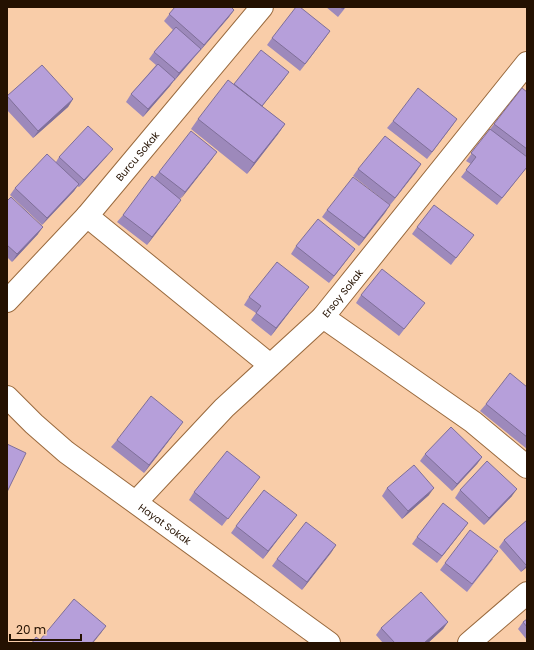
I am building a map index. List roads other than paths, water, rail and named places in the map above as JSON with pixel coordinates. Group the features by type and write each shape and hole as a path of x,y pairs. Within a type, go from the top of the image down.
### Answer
{"street":[{"name":"Burcu Sokak","path":"7,301 87,216 262,7"},
{"name":"Ersoy Sokak","path":"136,502 224,408 323,317 527,63"},
{"path":"87,216 270,365"},
{"path":"323,317 473,422 527,467"},
{"name":"Hayat Sokak","path":"7,397 34,424 66,452 329,643"},
{"path":"469,643 527,594"}]}
